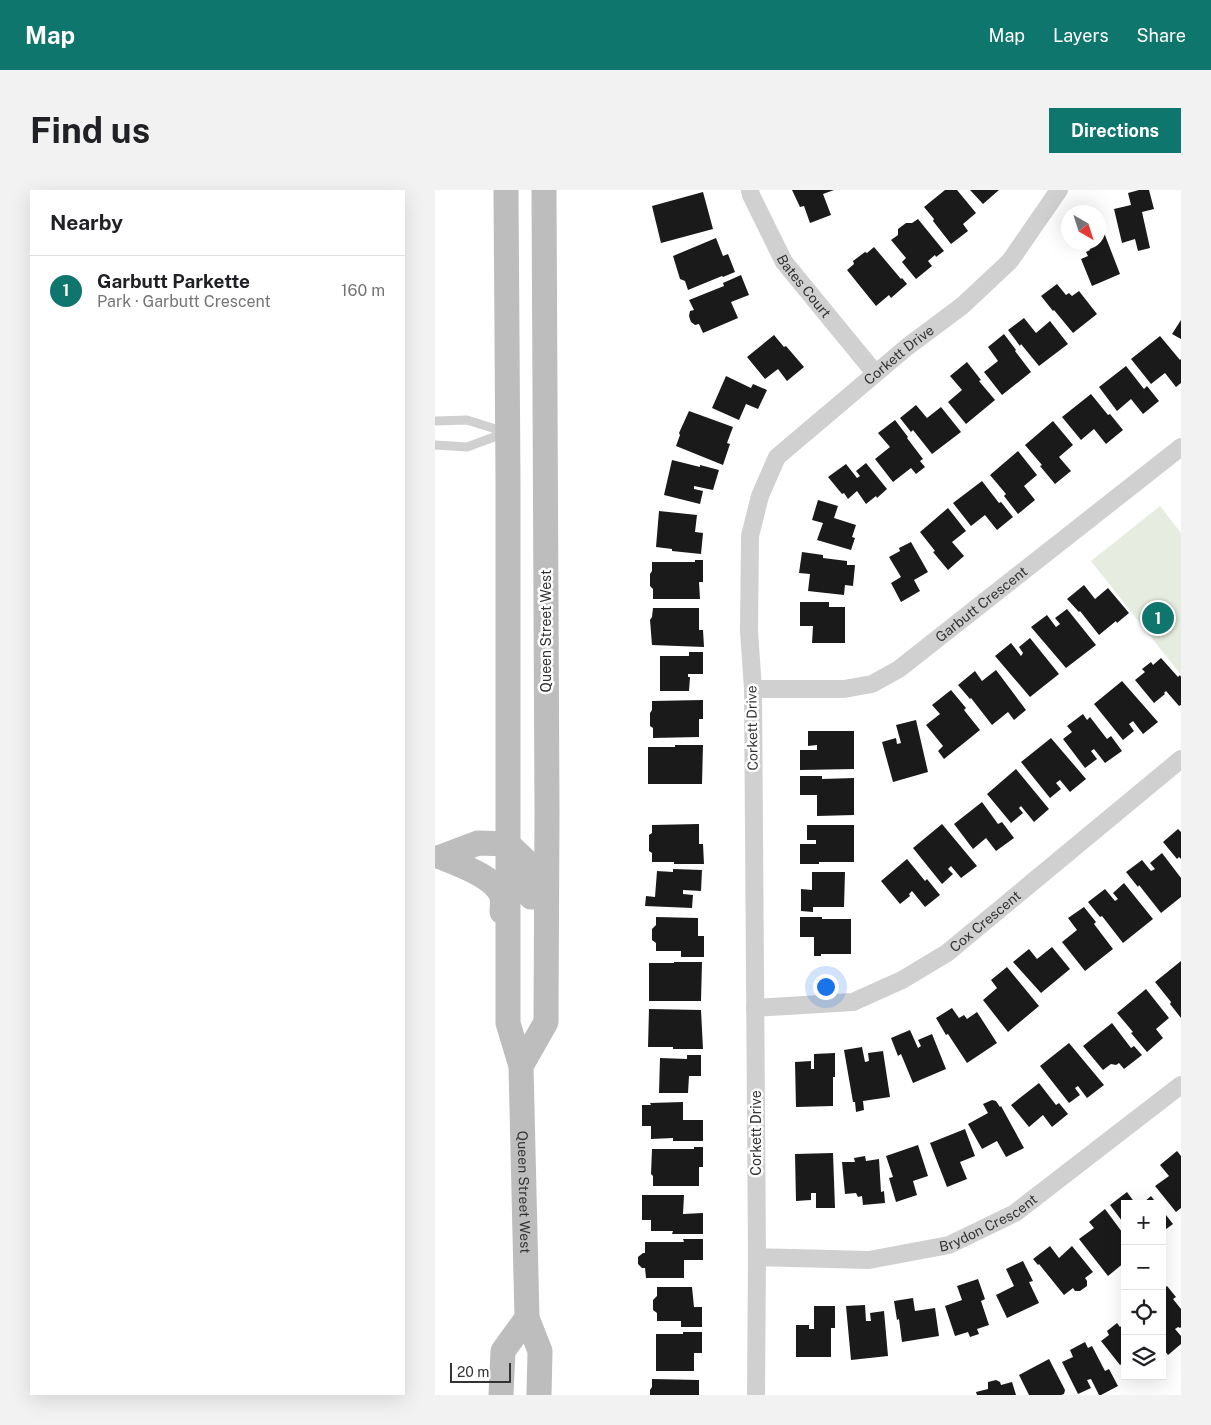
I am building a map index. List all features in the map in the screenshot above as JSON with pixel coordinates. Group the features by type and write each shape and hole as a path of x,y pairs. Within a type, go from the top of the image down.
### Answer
{"main road":[{"name":"Queen Street West","path":"506,190 508,1023 521,1066 527,1318 540,1351 539,1395"},
{"name":"Queen Street West","path":"521,1066 546,1022 547,812 543,190"},
{"path":"507,433 545,432"},
{"path":"438,857 478,844 508,844 532,867 530,1011 546,1022"},
{"path":"438,857 470,869 489,881 502,897 502,957 508,970"},
{"path":"501,1395 503,1351 527,1318"}],"street":[{"name":"Bates Court","path":"751,190 751,194 783,262 875,373"},
{"name":"Corkett Drive","path":"756,1395 757,1257 753,689 749,631 750,536 760,496 777,457 875,373 962,306 1010,261 1059,190"},
{"name":"Garbutt Crescent","path":"753,689 844,689 872,684 892,673 1181,447"},
{"name":"Cox Crescent","path":"755,1008 853,1002 903,980 947,953 1181,759"},
{"name":"Brydon Crescent","path":"757,1257 869,1260 949,1245 1015,1213 1181,1085"}],"lane":[{"path":"435,421 467,420 507,433"},
{"path":"435,445 467,446 507,433"}],"shaded area":[{"path":"1160,506 1181,533 1181,675 1091,561"}],"building":[{"path":"792,190 834,190 823,194 831,215 810,223 804,206 800,207"},
{"path":"945,190 957,190 976,213 963,224 968,231 951,244 924,207"},
{"path":"970,190 999,190 983,204"},
{"path":"1149,190 1154,209 1142,212 1150,248 1138,251 1135,239 1122,243 1114,209 1131,205 1128,193"},
{"path":"703,192 713,229 661,243 652,206"},
{"path":"918,219 944,251 928,261 932,266 916,279 902,262 906,258 891,240 898,235 898,229 906,223 912,223"},
{"path":"716,238 723,256 728,254 735,272 688,290 685,281 680,279 673,256"},
{"path":"1106,238 1120,274 1092,286 1081,259 1088,256 1086,252 1090,250 1106,250"},
{"path":"874,247 907,284 891,298 889,295 876,306 847,270 854,264 853,261"},
{"path":"741,275 749,295 731,302 738,318 703,333 699,324 695,325 691,322 690,311 694,310 689,300 724,286 723,283"},
{"path":"1057,284 1066,295 1069,293 1072,296 1079,291 1097,314 1073,333 1041,296"},
{"path":"1024,318 1036,333 1050,321 1068,344 1039,366 1008,330"},
{"path":"1181,320 1181,339 1172,334"},
{"path":"1004,334 1031,372 1002,395 984,372 998,361 988,347"},
{"path":"774,335 804,367 787,381 778,369 765,379 747,357"},
{"path":"1160,336 1181,359 1181,383 1176,387 1165,373 1151,384 1131,359"},
{"path":"967,362 981,380 979,381 995,400 966,424 948,402 962,390 950,376"},
{"path":"1126,366 1144,389 1147,386 1159,401 1143,414 1131,399 1117,411 1099,387"},
{"path":"726,376 751,388 753,384 767,390 758,409 746,404 739,420 712,408"},
{"path":"1091,394 1123,430 1106,444 1094,429 1081,440 1062,417"},
{"path":"916,405 927,418 941,407 961,432 932,454 913,430 911,432 900,418"},
{"path":"689,411 733,427 727,443 730,444 723,465 676,446 679,433"},
{"path":"895,420 923,459 920,461 925,467 916,474 911,468 893,482 875,459 890,447 878,433"},
{"path":"1053,421 1073,445 1059,457 1071,471 1055,484 1025,445"},
{"path":"1018,451 1037,475 1024,486 1035,500 1018,514 1004,496 1006,494 990,475"},
{"path":"672,460 719,470 713,490 694,486 694,489 703,491 700,504 664,495"},
{"path":"866,463 887,489 877,498 876,496 866,504 857,491 848,499 828,477 846,464 857,478 860,476 856,471"},
{"path":"982,481 1013,517 997,530 985,515 971,526 953,503"},
{"path":"818,500 838,506 834,518 856,525 852,537 855,538 851,550 817,540 823,523 812,520"},
{"path":"948,508 966,531 952,542 964,556 948,570 920,532"},
{"path":"659,511 697,515 695,532 703,533 701,554 656,547"},
{"path":"911,542 928,572 914,580 920,591 901,602 891,583 901,577 889,557 900,551 899,548"},
{"path":"802,552 823,555 823,558 847,561 847,565 855,565 853,586 845,585 844,595 808,591 810,574 799,573"},
{"path":"695,560 703,560 703,582 699,582 700,599 653,599 653,589 650,586 652,562 695,562"},
{"path":"1084,585 1095,599 1108,588 1129,613 1099,635 1080,611 1067,599"},
{"path":"800,602 829,602 829,607 845,607 845,643 812,643 813,626 800,626"},
{"path":"653,608 699,608 699,630 703,630 704,647 652,645 650,620"},
{"path":"1067,609 1096,645 1066,668 1031,627 1047,615 1056,627 1060,624 1055,618"},
{"path":"1030,638 1059,674 1030,697 995,656 1011,643 1021,656 1023,653 1019,647"},
{"path":"689,652 703,652 703,674 688,674 688,677 690,677 689,691 660,691 660,656 689,656"},
{"path":"1161,658 1178,677 1180,675 1181,677 1181,705 1179,706 1166,691 1154,703 1135,680 1145,672 1142,669 1151,662 1153,665"},
{"path":"996,670 1026,710 1014,720 1008,712 992,725 958,685 975,671 982,681"},
{"path":"1122,681 1158,722 1143,734 1133,721 1129,724 1134,731 1123,740 1094,704"},
{"path":"951,690 966,708 964,710 980,730 944,759 938,751 943,746 926,725 940,714 932,705"},
{"path":"703,700 703,719 699,719 699,737 653,738 653,728 650,726 652,701"},
{"path":"1083,714 1087,720 1090,717 1107,739 1111,736 1122,751 1105,763 1094,749 1091,751 1097,759 1085,768 1063,739 1072,732 1067,726"},
{"path":"916,720 928,772 893,782 882,742 896,738 897,744 901,743 896,725"},
{"path":"808,731 854,731 854,769 800,770 800,750 817,750 817,745 808,746"},
{"path":"1051,738 1086,779 1070,792 1060,780 1056,783 1061,789 1050,798 1021,762"},
{"path":"675,745 703,745 702,784 648,784 648,747 675,747"},
{"path":"1016,769 1049,809 1034,822 1021,806 1019,808 1023,813 1011,823 987,794"},
{"path":"800,776 822,776 822,779 854,778 854,815 817,816 817,795 800,795"},
{"path":"982,802 998,824 1002,822 1014,838 996,851 986,838 973,849 954,824"},
{"path":"699,824 699,844 703,844 704,864 652,862 652,853 649,851 649,835 652,833 652,825"},
{"path":"942,824 977,866 961,878 951,866 948,869 953,874 942,884 913,848"},
{"path":"807,825 854,825 854,862 800,864 800,844 816,844 816,840 807,840"},
{"path":"1178,829 1181,832 1181,859 1179,857 1177,859 1163,842"},
{"path":"1162,853 1181,878 1181,897 1161,913 1126,872 1142,860 1151,871 1155,869 1150,863"},
{"path":"907,859 925,881 927,879 940,895 925,907 912,891 909,894 910,896 900,904 881,881"},
{"path":"673,869 702,870 701,891 683,890 683,894 693,895 692,908 645,906 646,896 655,897 657,871 673,872"},
{"path":"812,872 845,872 844,907 813,907 813,912 801,911 801,889 812,890"},
{"path":"1124,883 1153,919 1123,943 1102,916 1100,917 1088,902 1105,889 1115,901 1118,899 1113,893"},
{"path":"1084,907 1113,949 1085,971 1062,942 1077,930 1068,918"},
{"path":"656,917 698,918 698,936 704,936 704,957 681,957 681,951 656,951 656,943 652,940 652,929 656,925"},
{"path":"800,917 851,919 851,954 821,954 821,956 814,956 814,937 800,937"},
{"path":"1052,947 1070,969 1041,993 1013,962 1029,949 1037,959"},
{"path":"1181,961 1181,1018 1155,982"},
{"path":"702,962 701,1001 649,1001 649,963"},
{"path":"1007,967 1039,1006 1008,1032 983,1000 997,988 991,980"},
{"path":"1146,989 1169,1018 1156,1029 1163,1038 1147,1052 1117,1013"},
{"path":"952,1008 959,1018 964,1015 967,1019 977,1012 997,1043 967,1063 936,1018"},
{"path":"649,1009 701,1010 703,1049 648,1047"},
{"path":"1112,1023 1131,1048 1134,1046 1142,1055 1124,1069 1119,1063 1116,1065 1111,1064 1103,1070 1083,1046"},
{"path":"910,1030 918,1048 921,1046 918,1040 932,1034 946,1069 913,1083 901,1054 898,1056 891,1038"},
{"path":"1069,1043 1104,1085 1087,1098 1078,1086 1075,1088 1080,1095 1069,1103 1040,1066"},
{"path":"862,1047 865,1062 869,1061 868,1053 883,1051 890,1097 863,1101 864,1110 856,1112 844,1050"},
{"path":"835,1053 833,1106 796,1107 795,1062 811,1061 811,1069 814,1069 814,1054"},
{"path":"687,1055 701,1055 701,1076 689,1076 688,1093 659,1093 660,1058 687,1059"},
{"path":"1039,1083 1056,1105 1059,1103 1068,1114 1052,1127 1043,1115 1029,1127 1011,1105"},
{"path":"992,1100 1001,1106 1024,1148 1006,1157 997,1141 982,1149 968,1124 988,1113 983,1104"},
{"path":"683,1102 683,1120 703,1120 703,1141 673,1141 673,1138 651,1139 651,1126 642,1126 642,1105"},
{"path":"965,1129 975,1156 960,1162 967,1179 947,1187 930,1143"},
{"path":"918,1145 928,1176 913,1181 917,1195 896,1202 889,1178 893,1177 886,1156"},
{"path":"694,1147 703,1147 703,1167 699,1167 699,1186 653,1186 653,1176 651,1174 652,1149 694,1149"},
{"path":"1177,1151 1181,1156 1181,1208 1176,1212 1155,1186 1169,1176 1160,1165"},
{"path":"833,1153 835,1208 816,1208 816,1193 811,1193 811,1200 796,1201 795,1154"},
{"path":"865,1156 866,1161 879,1159 881,1192 884,1191 885,1203 863,1205 862,1196 858,1197 856,1193 845,1194 842,1162 855,1162 854,1158"},
{"path":"1127,1192 1133,1200 1121,1200 1121,1220 1110,1205"},
{"path":"642,1195 684,1195 683,1214 703,1213 703,1234 672,1234 673,1231 651,1231 651,1220 642,1220"},
{"path":"1105,1209 1121,1231 1121,1265 1108,1276 1079,1239 1094,1228 1089,1222"},
{"path":"1166,1215 1173,1224 1166,1229"},
{"path":"683,1239 703,1239 703,1260 684,1260 684,1278 646,1278 645,1268 638,1264 638,1257 645,1253 645,1242 684,1242"},
{"path":"1050,1246 1059,1258 1072,1246 1093,1272 1085,1278 1087,1286 1080,1291 1075,1291 1073,1288 1064,1295 1033,1259"},
{"path":"1023,1261 1033,1281 1029,1282 1039,1303 1007,1318 996,1295 1014,1286 1006,1269"},
{"path":"978,1279 985,1299 981,1301 989,1325 977,1329 979,1334 970,1337 968,1332 955,1336 945,1306 962,1300 957,1286"},
{"path":"657,1287 692,1287 694,1307 702,1307 702,1327 681,1327 681,1321 657,1321 657,1313 653,1310 653,1300 657,1296"},
{"path":"1166,1287 1176,1297 1173,1299 1181,1309 1181,1327 1175,1329 1181,1336 1181,1344 1168,1355 1166,1352"},
{"path":"913,1298 915,1311 935,1308 939,1336 902,1342 894,1301"},
{"path":"865,1305 866,1321 871,1321 870,1313 884,1311 888,1356 851,1360 846,1306"},
{"path":"814,1306 835,1306 835,1328 831,1328 831,1357 796,1357 796,1325 809,1325 809,1329 814,1329"},
{"path":"1117,1323 1121,1326 1120,1365 1101,1341 1109,1335 1107,1331"},
{"path":"683,1332 702,1332 702,1353 694,1353 694,1371 656,1371 656,1334 683,1334"},
{"path":"1085,1342 1088,1348 1092,1346 1105,1371 1109,1369 1118,1386 1101,1395 1099,1395 1091,1379 1087,1380 1091,1388 1078,1394 1062,1362 1073,1357 1070,1350"},
{"path":"1049,1359 1065,1390 1064,1394 1029,1395 1019,1375"},
{"path":"652,1379 699,1380 699,1395 650,1395"},
{"path":"996,1380 1001,1385 1012,1382 1016,1395 977,1395 976,1392 988,1389 988,1382"}],"place":[{"name":"Garbutt Parkette","path":"1158,618"}]}
